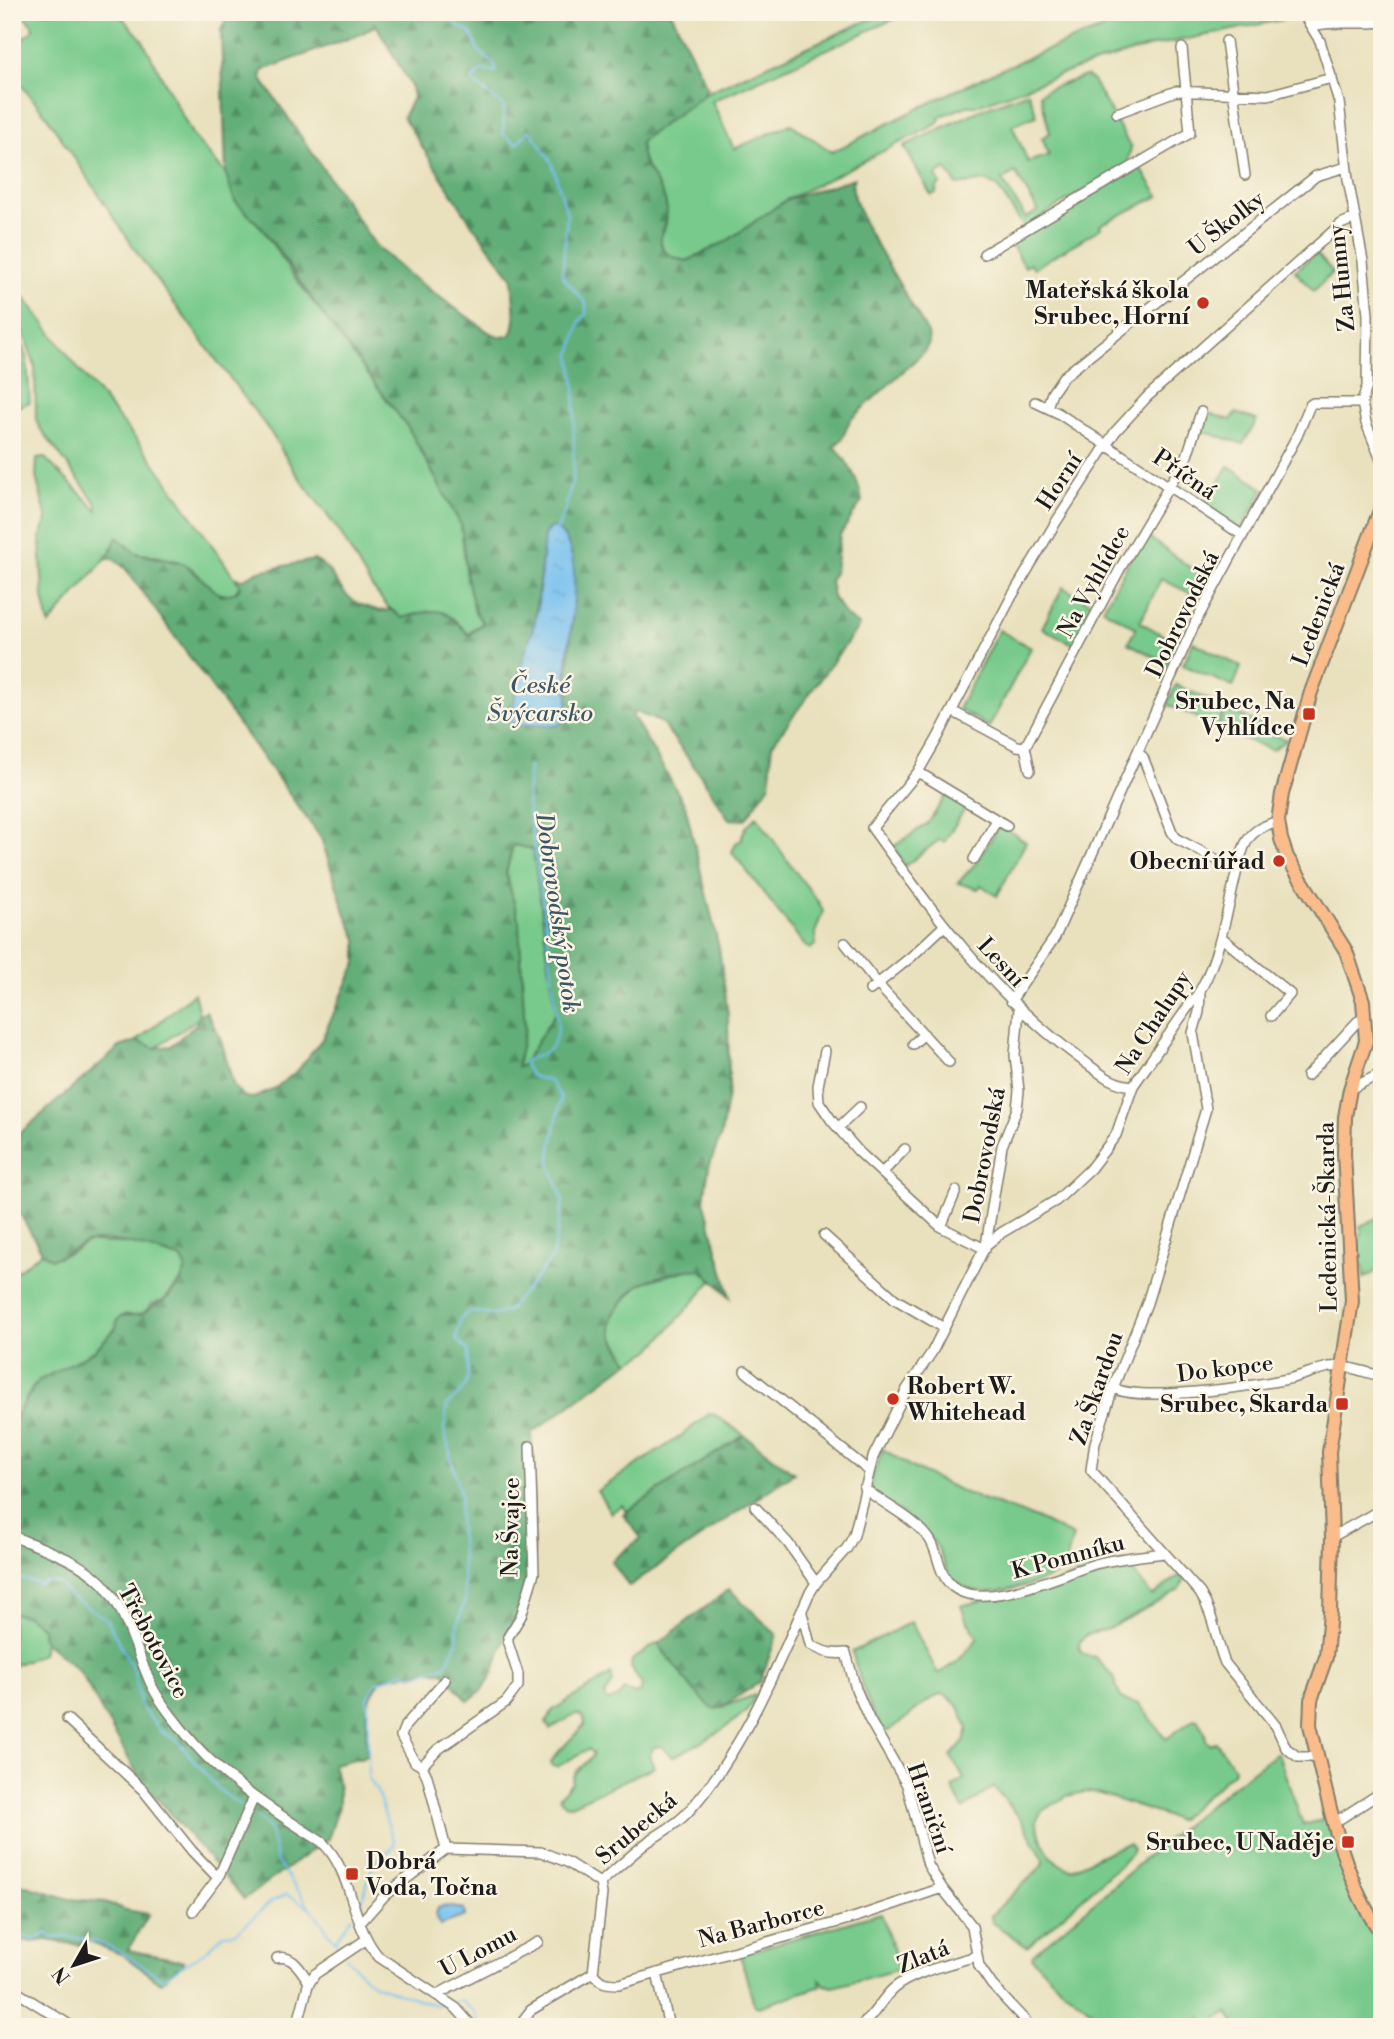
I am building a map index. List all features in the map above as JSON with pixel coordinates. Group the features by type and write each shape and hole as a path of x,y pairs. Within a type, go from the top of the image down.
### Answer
{"main road":[{"name":"Ledenická","path":"1278,821 1282,794 1311,692 1382,505"},
{"name":"Ledenická-Škarda","path":"1278,821 1287,857 1346,951 1359,984 1364,1018 1366,1041 1350,1088 1345,1117 1343,1153 1352,1301 1329,1452 1332,1537 1330,1612 1326,1657 1309,1713 1318,1757 1351,1878 1382,1933"}],"street":[{"name":"Za Humny","path":"1302,12 1321,41 1339,103 1346,167 1363,261 1368,315 1367,386 1362,403 1366,423 1382,461"},
{"path":"1312,26 1323,23 1362,25 1382,22"},
{"path":"1226,41 1245,174"},
{"path":"984,254 1189,132 1182,48"},
{"path":"1117,113 1176,92 1268,95 1332,78"},
{"name":"U Školky","path":"1046,407 1056,385 1063,377 1316,176 1346,167"},
{"name":"Horní","path":"872,828 918,772 1012,596 1106,444 1157,387 1340,224 1355,218"},
{"name":"Příčná","path":"1035,402 1106,444 1242,535"},
{"name":"Dobrovodská","path":"1011,1001 1055,937 1196,621 1297,436 1310,405 1362,403"},
{"name":"Na Vyhlídce","path":"1025,747 1121,567 1186,456 1201,412"},
{"path":"951,711 1017,746 1025,747 1030,770"},
{"path":"1138,753 1143,757 1177,839 1237,870"},
{"path":"918,772 1007,827"},
{"path":"974,859 997,820"},
{"name":"Na Chalupy","path":"986,1247 1001,1233 1057,1200 1090,1169 1116,1135 1133,1086 1190,1004 1200,994 1221,937 1247,840 1261,826 1278,821"},
{"name":"Lesní","path":"872,828 943,927 1019,1009 1049,1036 1116,1084 1133,1086"},
{"path":"874,987 943,927"},
{"path":"1221,937 1290,994 1271,1016"},
{"path":"845,943 874,987 924,1034 949,1062"},
{"name":"Za Škardou","path":"1200,994 1199,1012 1193,1032 1206,1109 1147,1303 1113,1388 1095,1443 1091,1470 1193,1586 1209,1608 1225,1663 1276,1726 1286,1748 1298,1757 1318,1757"},
{"name":"Dobrovodská","path":"755,1712 816,1583 847,1548 854,1535 868,1470 887,1426 932,1352 986,1247 1002,1146 1018,1100 1016,1055 1019,1009"},
{"path":"1307,1076 1357,1022 1364,1018"},
{"path":"913,1044 924,1034"},
{"path":"825,1051 817,1086 819,1102 838,1128 882,1174 941,1227 986,1247"},
{"path":"1350,1088 1382,1073"},
{"path":"838,1128 860,1107"},
{"path":"882,1174 905,1149"},
{"path":"941,1227 956,1191"},
{"path":"824,1235 895,1299 944,1328"},
{"name":"Do kopce","path":"1113,1388 1121,1392 1166,1395 1290,1379 1329,1367 1342,1367"},
{"path":"1342,1367 1382,1376"},
{"path":"745,1371 868,1470"},
{"name":"Na Švajce","path":"422,1766 437,1750 506,1702 518,1686 518,1674 508,1637 522,1616 534,1573 530,1446"},
{"name":"K Pomníku","path":"864,1488 881,1503 917,1525 930,1539 943,1575 959,1591 977,1594 1001,1593 1035,1587 1095,1564 1164,1553"},
{"path":"755,1507 788,1543 816,1583"},
{"path":"1332,1537 1382,1509"},
{"name":"Třebotovice","path":"12,1536 52,1552 101,1582 116,1601 152,1688 183,1730 227,1777 323,1842 334,1854 345,1875 360,1921 379,1957 456,2008 473,2027"},
{"name":"Hraniční","path":"802,1612 810,1644 820,1651 837,1655 846,1653 856,1689 869,1719 907,1785 925,1854 942,1888 972,1926 979,1966 1031,2027"},
{"path":"360,1921 385,1895 446,1849 427,1776 422,1766 415,1762 401,1736 405,1726 445,1680"},
{"name":"Srubecká","path":"446,1849 541,1852 567,1862 600,1883 689,1810 720,1769 755,1712"},
{"path":"67,1719 143,1790 191,1851 218,1878"},
{"path":"1335,1822 1382,1792"},
{"path":"193,1911 218,1878 254,1797"},
{"path":"524,2022 531,2010 593,1973 603,1894 600,1883"},
{"name":"Na Barborce","path":"593,1973 598,1980 606,1984 619,1984 856,1917 942,1888"},
{"path":"298,2026 309,1982 315,1974 368,1939"},
{"name":"U Lomu","path":"439,1997 538,1942"},
{"path":"277,1958 283,1956 294,1961 309,1982"},
{"name":"Zlatá","path":"860,2027 872,2017 891,1991 905,1980 976,1956"},
{"path":"657,1973 669,2027"},
{"path":"12,1989 73,2027"}],"green space":[{"path":"22,12 117,12 142,39 193,136 226,174 235,201 262,228 289,270 409,429 461,525 467,578 475,612 483,623 469,635 453,619 439,612 424,612 402,618 387,606 369,583 339,531 295,472 271,433 144,263 46,115 12,74 12,45 32,32 33,27"},
{"path":"671,12 707,87 702,96 641,141 643,160 665,202 667,217 661,235 663,249 671,256 687,261 727,241 786,200 854,178 854,198 866,227 928,333 929,343 924,352 850,420 842,439 835,446 852,472 862,501 840,535 835,570 830,581 833,597 846,616 859,626 772,745 770,784 745,820 729,819 662,723 636,712 632,715 685,805 719,948 728,1015 729,1088 721,1135 709,1167 704,1200 730,1297 702,1271 688,1270 640,1284 624,1299 614,1314 611,1328 614,1339 629,1362 532,1433 533,1556 516,1619 506,1635 493,1673 483,1689 468,1701 444,1672 429,1671 383,1678 371,1697 366,1714 367,1754 333,1764 339,1788 339,1806 328,1839 244,1899 140,1779 80,1672 43,1640 42,1628 27,1616 12,1613 12,1422 38,1381 94,1351 116,1328 121,1316 143,1314 167,1298 181,1281 186,1267 182,1259 134,1245 108,1241 86,1243 51,1259 42,1252 12,1200 12,1140 120,1047 137,1041 155,1048 171,1046 196,1024 200,1014 206,1011 221,1040 234,1087 245,1097 253,1098 273,1090 298,1070 322,1039 357,962 357,939 346,915 321,838 125,568 112,558 105,559 117,537 136,553 185,564 221,596 237,592 240,585 236,578 244,579 259,571 314,560 329,571 343,591 357,603 381,611 390,610 387,606 402,618 439,611 452,618 469,635 483,623 475,612 467,578 461,525 409,429 262,228 235,201 226,174 221,31 228,14","holes":["376,25 411,86 413,98 403,117 471,223 512,277 515,320 509,336 501,337 490,333 405,272 376,246 261,78 263,70 361,34","545,534 570,553 573,572 567,715 556,726 515,724 515,690 534,625","513,845 533,849 556,1012 522,1066 517,1067 525,1028 519,921 506,873"]},
{"path":"886,12 910,12 712,101 734,149 791,124 832,152 999,70 1103,29 1100,12 1295,12 1296,17 1148,47 1076,69 975,106 967,106 941,116 937,124 786,200 727,241 687,261 665,252 661,242 666,220 664,202 643,158 641,140 707,92"},
{"path":"1086,76 1093,81 1131,148 1127,164 1024,227 997,187 986,181 957,185 946,169 936,175 940,184 936,193 931,195 904,146 980,110 1028,92 1037,116 1012,125 1028,162 1049,155 1042,138 1050,133 1040,94","holes":["1015,172 1038,211 1026,218 1002,180"]},
{"path":"1138,167 1159,196 1100,225 1101,228 1034,268 1030,263 1025,267 1011,244"},
{"path":"1316,253 1333,272 1314,291 1295,271"},
{"path":"12,281 80,371 149,455 240,585 234,594 226,595 213,590 192,568 180,562 136,553 131,549 111,548 112,551 49,625 43,597 40,538 47,519 36,477 37,459 45,458 97,510 97,504 39,427 36,419 35,366 12,301"},
{"path":"12,315 27,360 30,402 12,409"},
{"path":"1208,413 1231,420 1236,413 1257,420 1243,444 1199,430"},
{"path":"1229,466 1264,489 1241,530 1203,507"},
{"path":"1144,534 1212,583 1204,600 1161,579 1140,622 1181,645 1172,666 1128,643 1136,628 1103,609"},
{"path":"1063,587 1096,606 1075,645 1042,628"},
{"path":"999,630 1031,648 989,727 959,707"},
{"path":"1193,642 1241,667 1233,687 1183,665"},
{"path":"1176,685 1225,707 1217,727 1167,704"},
{"path":"1225,710 1261,724 1266,732 1287,740 1272,750 1218,729"},
{"path":"946,796 966,807 944,842 939,840 905,866 893,847 928,823"},
{"path":"757,816 823,911 815,933 816,944 810,949 732,852"},
{"path":"998,828 1006,829 1026,842 997,896 981,885 978,889 958,883 976,863"},
{"path":"513,845 533,849 556,1012 522,1066 516,1067 525,1028 506,873"},
{"path":"194,993 200,1017 155,1048 137,1041"},
{"path":"1382,1216 1382,1268 1364,1278 1357,1240 1362,1233 1360,1226"},
{"path":"88,1242 134,1244 182,1259 186,1267 184,1277 163,1301 152,1304 143,1314 125,1314 94,1351 33,1387 12,1422 12,1275 42,1252 51,1259 70,1253"},
{"path":"696,1269 703,1271 712,1281 650,1351 629,1362 612,1334 614,1313 636,1287 645,1282"},
{"path":"709,1414 715,1415 744,1435 627,1511 622,1505 611,1513 597,1491 678,1438"},
{"path":"744,1435 794,1473 629,1586 611,1561 641,1538 623,1514"},
{"path":"883,1449 913,1468 965,1493 1036,1518 1073,1536 1064,1571 1023,1587 1007,1590 976,1591 963,1587 949,1575 933,1541 871,1490 869,1482"},
{"path":"1126,1562 1152,1596 1179,1576 1185,1579 1179,1589 1167,1597 1108,1629 1086,1635 1079,1643 1080,1651 1095,1657 1113,1677 1120,1696 1126,1701 1139,1704 1166,1739 1194,1719 1198,1719 1206,1741 1210,1744 1216,1742 1234,1768 1233,1772 1178,1820 1100,1794 1085,1792 1067,1796 1042,1811 1036,1821 1040,1836 1052,1858 1065,1867 1072,1869 1123,1845 1129,1844 1133,1849 1119,1866 1027,1947 992,1922 991,1915 1043,1865 1044,1860 1020,1818 994,1787 963,1809 952,1787 964,1779 951,1756 964,1741 968,1728 959,1707 945,1694 939,1695 888,1731 883,1730 868,1702 852,1652 911,1622 939,1673 958,1661 978,1638 961,1606 1036,1590 1088,1571"},
{"path":"729,1589 777,1635 760,1682 722,1707 713,1709 695,1692 658,1644"},
{"path":"12,1613 27,1616 42,1628 44,1645 42,1654 12,1666"},
{"path":"657,1643 695,1692 716,1709 755,1695 751,1704 733,1722 694,1746 672,1757 662,1746 654,1747 649,1755 654,1767 571,1805 565,1805 559,1797 572,1783 577,1770 593,1754 588,1749 557,1767 552,1766 554,1757 584,1725 585,1720 576,1714 550,1729 546,1723 553,1710 611,1674 613,1682 605,1694 608,1701 618,1697 624,1690 634,1694 641,1692 642,1685 631,1667 632,1660"},
{"path":"1276,1754 1303,1825 1326,1819 1356,1903 1382,1947 1382,2027 1237,2027 1228,2012 1207,2026 1201,2017 1187,2027 1156,2027 1152,2024 1144,2027 1111,2027 1057,1984 1032,1958 1033,1954 1183,1827"},
{"path":"20,1884 70,1899 105,1902 126,1910 149,1914 128,1950 184,1961 183,1966 176,1968 161,1983 123,1955 85,1939 80,1945 46,1940 32,1942 12,1937 12,1892 17,1893"},
{"path":"881,1913 900,1969 833,1987 825,1985 820,1979 821,1986 759,2007 754,2005 740,1954"}],"water":[{"name":"České Švýcarsko","path":"554,527 565,538 574,573 573,617 566,672 568,712 564,721 556,726 515,724 511,721 519,672 538,603 544,535"},
{"path":"443,1906 464,1909 465,1916 440,1925 436,1914 438,1908"}],"waterway":[{"name":"Dobrovodský potok","path":"443,12 444,18 471,33 478,50 495,65 496,72 482,70 472,80 504,107 503,134 517,144 528,131 532,133 552,163 567,214 562,276 586,303 586,314 580,321 571,354 575,387 573,477 565,511 557,529"},
{"name":"Dobrovodský potok","path":"358,1910 372,1867 383,1854 391,1850 394,1843 377,1791 368,1777 368,1698 376,1683 402,1673 414,1676 446,1665 457,1642 457,1626 465,1600 459,1516 461,1497 444,1430 447,1405 461,1392 468,1376 468,1350 456,1340 460,1320 469,1311 493,1315 508,1311 552,1259 563,1201 549,1160 561,1097 550,1081 531,1076 524,1064 526,1060 549,1050 558,1027 527,803 529,765"},
{"path":"12,1576 41,1584 48,1581 60,1584 68,1594 107,1620 134,1670 141,1707 162,1732 177,1740 218,1789 241,1806"},
{"path":"256,1817 269,1828 277,1862 310,1907"},
{"path":"12,1934 33,1940 48,1933 53,1938 68,1937 97,1942 124,1954 162,1979 208,1950 223,1934 236,1933 271,1902 286,1894 311,1908 335,1941"},
{"name":"Dobrovodský potok","path":"343,1952 335,1941 352,1917"},
{"name":"Dobrovodský potok","path":"346,1957 375,1985 435,2005 441,2004"},
{"name":"Dobrovodský potok","path":"453,2002 461,2001 476,2013 481,2027"}],"place":[{"name":"Mateřská škola Srubec, Horní","path":"1203,303"},
{"name":"Srubec, Na Vyhlídce","path":"1309,714"},
{"name":"Obecní úřad","path":"1279,861"},
{"name":"Robert W. Whitehead","path":"893,1399"},
{"name":"Srubec, Škarda","path":"1342,1404"},
{"name":"Srubec, U Naděje","path":"1348,1842"},
{"name":"Dobrá Voda, Točna","path":"352,1874"}]}
